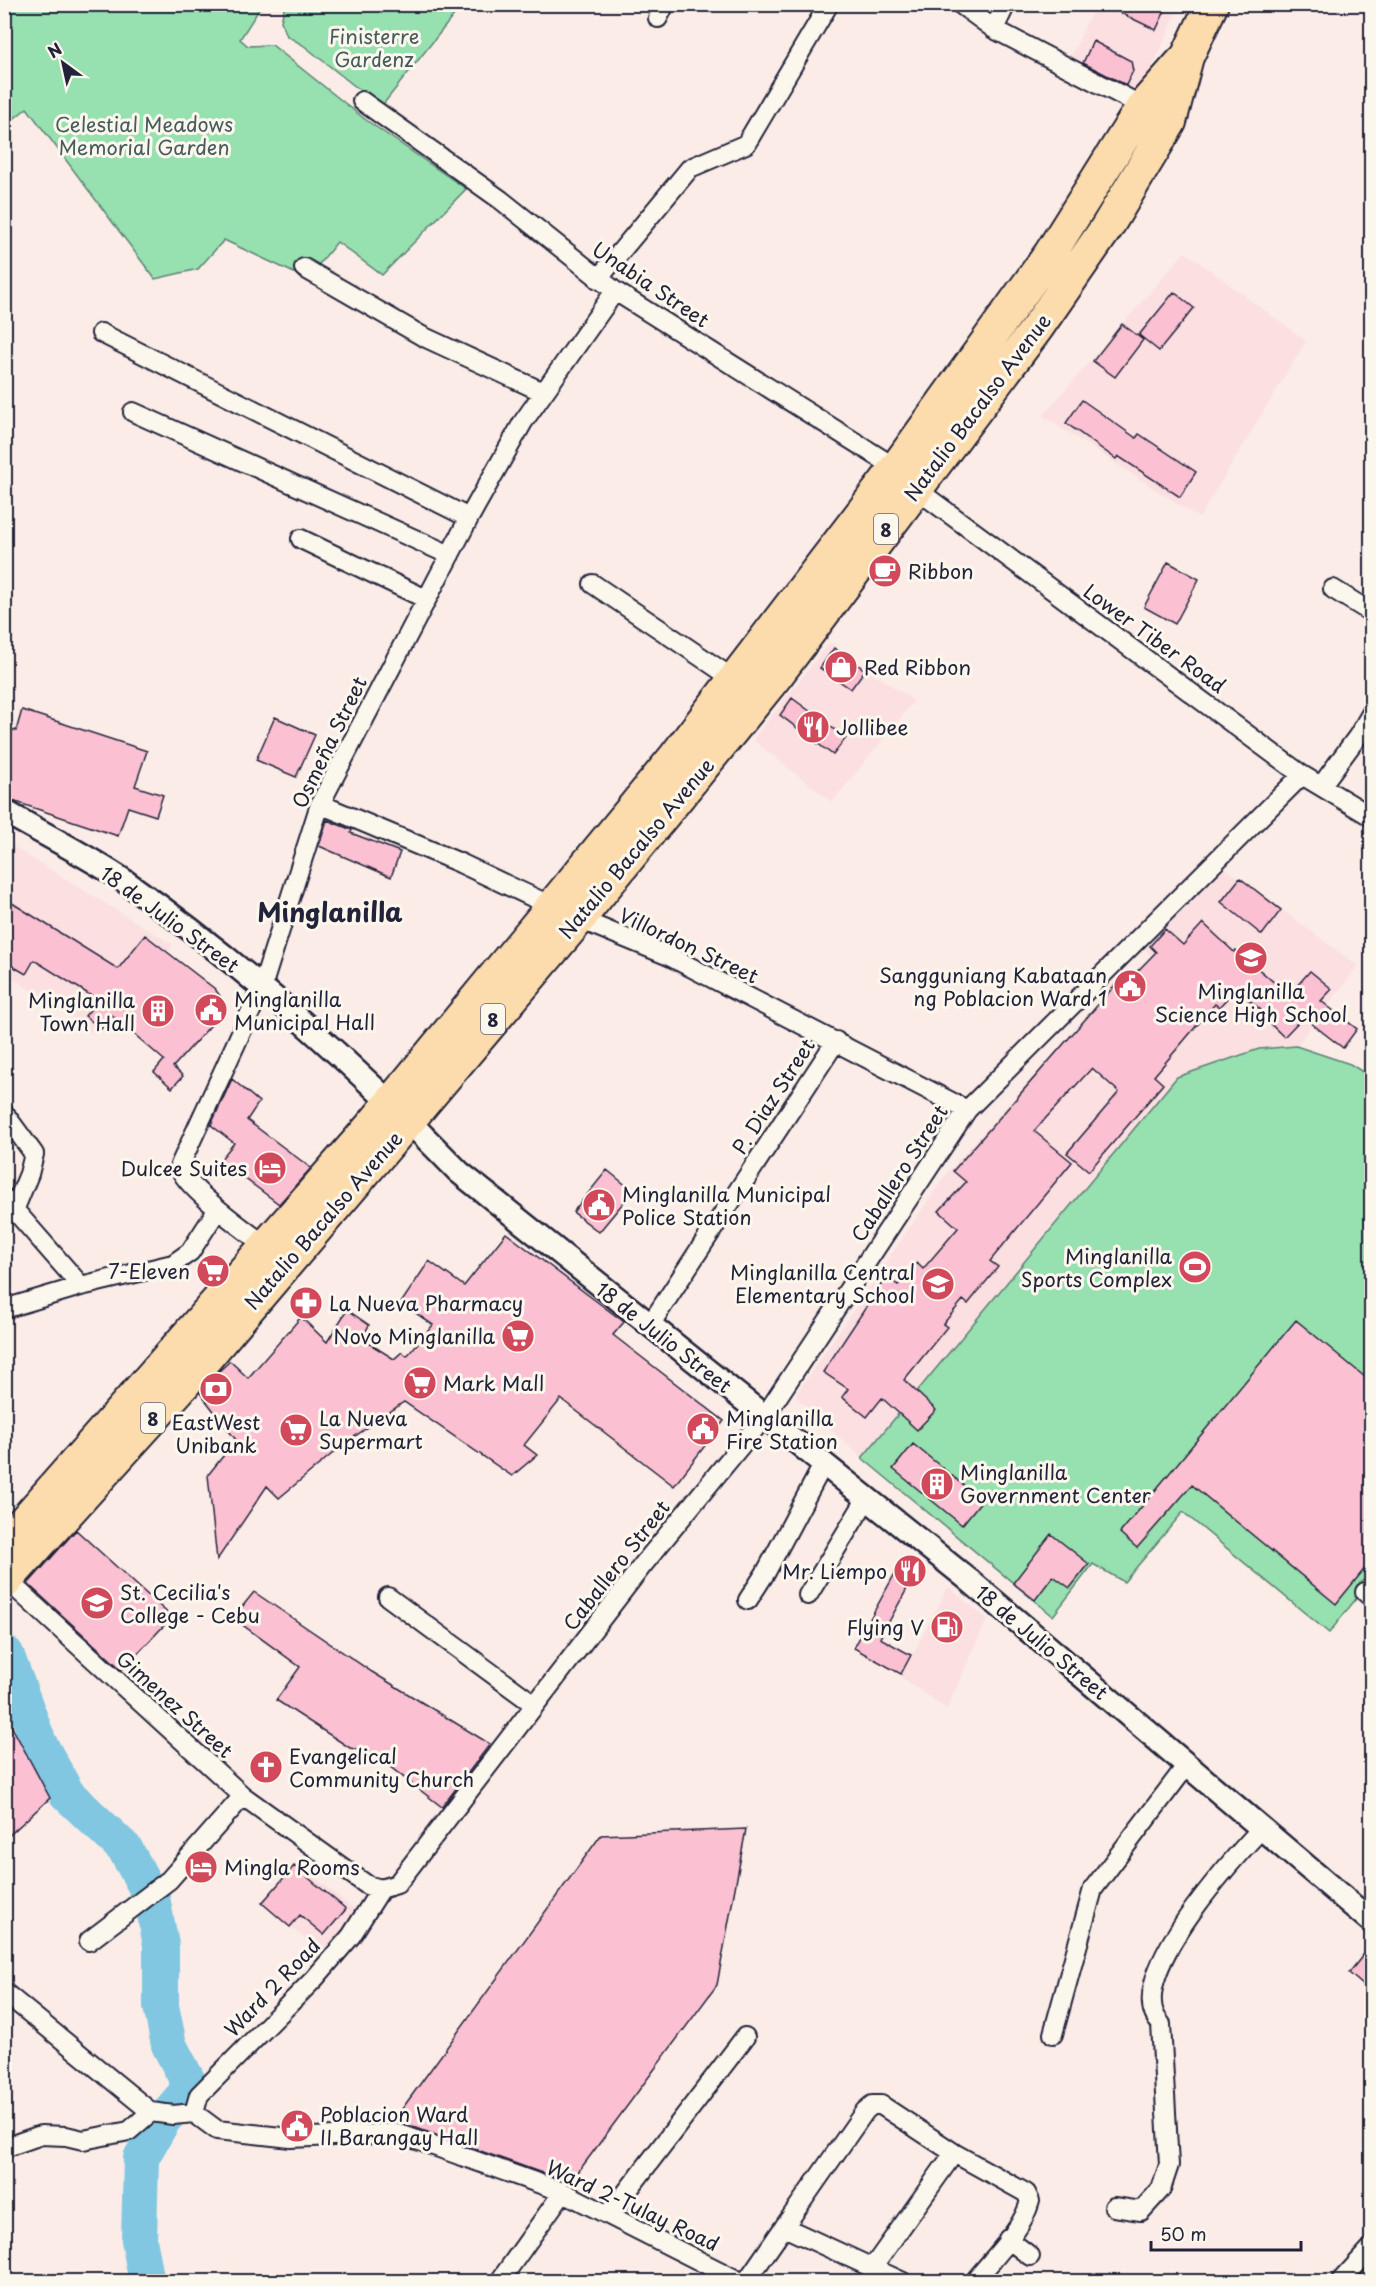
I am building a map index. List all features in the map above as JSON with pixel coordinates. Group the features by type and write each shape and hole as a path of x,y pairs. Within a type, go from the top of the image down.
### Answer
{"highway":[{"name":"Natalio Bacalso Avenue","path":"566,913 735,680 1037,327 1107,227 1170,122 1187,57 1212,4"},
{"name":"Natalio Bacalso Avenue","path":"6,1582 183,1384 400,1112 566,913 777,675 906,478 1143,106 1187,57"},
{"name":"Natalio Bacalso Avenue","path":"4,1544 266,1246 400,1112"}],"street":[{"path":"598,279 690,168 746,144 829,4"},
{"path":"960,4 994,30 1170,122"},
{"path":"994,30 1006,4"},
{"name":"Unabia Street","path":"362,101 501,200 615,291 906,478"},
{"path":"304,268 422,336 543,392"},
{"name":"Osmeña Street","path":"266,1246 218,1209 181,1175 179,1169 262,987 320,804 469,518 543,392 615,291"},
{"path":"101,333 469,518"},
{"path":"133,412 450,555"},
{"name":"Lower Tiber Road","path":"906,478 1302,775 1371,816"},
{"path":"301,539 426,599"},
{"path":"593,584 735,680"},
{"path":"1333,589 1371,613"},
{"path":"1321,786 1358,736 1371,712"},
{"name":"Caballero Street","path":"381,1889 397,1884 642,1566 765,1416 967,1110 1302,775"},
{"name":"Villordon Street","path":"320,804 460,863 566,913 669,957 967,1110"},
{"name":"18 de Julio Street","path":"4,811 126,882 262,987 400,1112 459,1172 867,1498 1371,1922"},
{"name":"P. Diaz Street","path":"650,1325 836,1041"},
{"path":"4,1113 34,1154 29,1174 10,1203 81,1286"},
{"path":"4,1309 81,1286 173,1264 190,1252 218,1209"},
{"path":"748,1600 766,1572 824,1463"},
{"path":"808,1595 867,1498"},
{"name":"Gimenez Street","path":"6,1582 243,1796 340,1867 367,1885 381,1889"},
{"path":"388,1597 534,1705"},
{"path":"1053,2034 1093,1889 1187,1765"},
{"path":"89,1941 151,1895 243,1796"},
{"path":"1114,2207 1141,2211 1161,2189 1169,2164 1161,2024 1152,2007 1152,1988 1156,1975 1184,1921 1262,1829"},
{"name":"Ward 2 Road","path":"194,2113 199,2095 315,1978 351,1936 381,1889"},
{"path":"4,1992 163,2114"},
{"path":"609,2215 745,2037"},
{"path":"746,2282 865,2111 872,2105 881,2105 954,2153 1026,2193 1030,2201 1028,2209 974,2282"},
{"path":"4,2148 41,2135 66,2136 83,2140 129,2132 163,2114 194,2113"},
{"name":"Ward 2-Tulay Road","path":"194,2113 217,2130 291,2138 397,2133 563,2192 741,2282"},
{"path":"873,2267 954,2153"},
{"path":"499,2282 563,2192"},
{"path":"784,2227 903,2282"},
{"path":"1008,2239 1030,2256"},
{"path":"1340,2282 1371,2247"}],"shaded area":[{"path":"1095,5 1180,5 1140,95 1070,59"},
{"path":"1185,252 1306,341 1199,518 1043,416"},
{"path":"829,643 914,701 832,802 753,740"},
{"path":"4,841 173,945 95,1034 5,973"},
{"name":"Minglanilla Central Elementary School","path":"1224,867 1358,966 1296,1046 1259,1049 1177,1077 862,1458 795,1396 947,1173 1061,1046 1098,1078 1184,983 1145,950"},
{"path":"948,1587 987,1619 947,1709 901,1677"},
{"path":"296,1862 361,1915 327,1957 262,1903"}],"green space":[{"name":"Celestial Meadows Memorial Garden","path":"5,5 262,5 240,39 248,46 272,45 366,120 466,189 382,275 337,242 307,279 224,240 198,269 155,279 27,108 5,126"},
{"name":"Finisterre Gardenz","path":"285,5 462,5 381,107 303,45 287,36 281,21"},
{"name":"Minglanilla Sports Complex","path":"1296,1046 1350,1064 1371,1077 1371,1580 1329,1633 1183,1512 1124,1582 1093,1564 1053,1616 862,1458 1177,1077 1259,1049"}],"building":[{"path":"1102,4 1168,4 1156,30"},
{"path":"1093,41 1131,61 1133,71 1126,85 1083,63"},
{"path":"1174,292 1194,308 1159,351 1139,335"},
{"path":"1122,324 1143,340 1115,377 1093,361"},
{"path":"1082,400 1136,438 1139,434 1196,472 1180,497 1118,456 1116,459 1066,423"},
{"path":"1168,562 1199,579 1175,624 1144,607"},
{"path":"834,648 865,670 851,689 820,668"},
{"name":"Jollibee","path":"792,698 846,738 833,755 780,715"},
{"path":"22,710 147,751 135,786 163,795 156,816 128,807 118,836 4,798 4,727 16,731"},
{"path":"275,717 315,735 296,777 256,760"},
{"path":"327,820 352,830 351,833 400,852 391,877 319,846"},
{"path":"1240,878 1281,910 1262,935 1221,902"},
{"path":"4,898 118,969 145,935 215,989 220,996 221,1007 210,1026 173,1067 183,1076 172,1088 154,1072 164,1060 112,1015 101,1029 85,1016 98,1000 34,960 26,974 4,961"},
{"name":"Minglanilla Central Elementary School","path":"1203,923 1234,952 1236,950 1289,995 1310,971 1332,989 1321,1001 1357,1029 1343,1048 1303,1017 1284,1037 1260,1014 1262,1011 1236,989 1219,1007 1215,1004 1154,1076 1163,1084 1089,1171 1067,1153 1119,1092 1092,1068 1034,1131 1072,1162 990,1261 998,1267 968,1304 963,1300 943,1324 947,1327 904,1380 936,1410 917,1430 882,1398 867,1417 842,1397 848,1389 823,1372 886,1277 898,1285 917,1263 923,1269 958,1228 939,1211 966,1182 953,1171 1116,984 1121,988 1156,952 1150,946 1165,929 1183,945"},
{"name":"Dulcee Suites","path":"232,1079 259,1102 247,1120 311,1168 279,1204 220,1160 234,1143 211,1125"},
{"path":"607,1170 633,1191 599,1232 573,1212"},
{"path":"506,1233 624,1322 613,1335 724,1421 674,1486 561,1399 524,1445 537,1455 512,1476 404,1402 344,1444 279,1498 267,1486 217,1560 208,1475 236,1440 200,1393 218,1372 230,1361 248,1378 301,1317 327,1342 347,1310 369,1325 362,1339 394,1359 402,1352 407,1356 433,1325 401,1303 429,1261 464,1286"},
{"path":"1296,1320 1371,1382 1371,1561 1336,1604 1192,1485 1137,1548 1120,1533"},
{"name":"Minglanilla Government Center","path":"913,1444 982,1500 962,1525 893,1469"},
{"name":"St. Cecilia's College - Cebu","path":"76,1530 172,1617 122,1670 28,1584"},
{"path":"1051,1534 1089,1564 1070,1588 1053,1576 1035,1600 1013,1583"},
{"path":"903,1559 919,1567 880,1638 911,1655 901,1674 854,1648"},
{"path":"254,1592 372,1672 490,1744 442,1807 372,1753 350,1748 276,1700 300,1667 233,1618"},
{"path":"4,1712 50,1798 4,1840"},
{"path":"746,1829 717,1985 570,2183 394,2120 601,1835"},
{"path":"294,1866 346,1909 324,1935 300,1915 290,1927 262,1903"},
{"path":"1371,1945 1371,1992 1349,1973"}],"waterway":[{"path":"6,1654 39,1743 67,1794 125,1849 152,1898 161,1945 161,2006 169,2045 191,2087 163,2120 141,2158 139,2240 147,2282"}],"place":[{"name":"Ribbon","path":"885,571"},
{"name":"Red Ribbon","path":"841,667"},
{"name":"Jollibee","path":"813,727"},
{"name":"Minglanilla Science High School","path":"1251,958"},
{"name":"Sangguniang Kabataan ng Poblacion Ward 1","path":"1130,986"},
{"name":"Minglanilla Municipal Hall","path":"211,1010"},
{"name":"Minglanilla Town Hall","path":"158,1011"},
{"name":"Dulcee Suites","path":"270,1168"},
{"name":"Minglanilla Municipal Police Station","path":"599,1205"},
{"name":"Minglanilla Sports Complex","path":"1195,1267"},
{"name":"7-Eleven","path":"213,1271"},
{"name":"Minglanilla Central Elementary School","path":"938,1284"},
{"name":"La Nueva Pharmacy","path":"306,1303"},
{"name":"Novo Minglanilla","path":"518,1336"},
{"name":"Mark Mall","path":"420,1383"},
{"name":"EastWest Unibank","path":"216,1389"},
{"name":"Minglanilla Fire Station","path":"703,1429"},
{"name":"La Nueva Supermart","path":"296,1430"},
{"name":"Minglanilla Government Center","path":"937,1484"},
{"name":"Mr. Liempo","path":"910,1571"},
{"name":"St. Cecilia's College - Cebu","path":"97,1603"},
{"name":"Flying V","path":"947,1627"},
{"name":"Evangelical Community Church","path":"266,1767"},
{"name":"Mingla Rooms","path":"201,1867"},
{"name":"Poblacion Ward II Barangay Hall","path":"297,2126"}],"district":[{"name":"Minglanilla","path":"330,911"}]}
